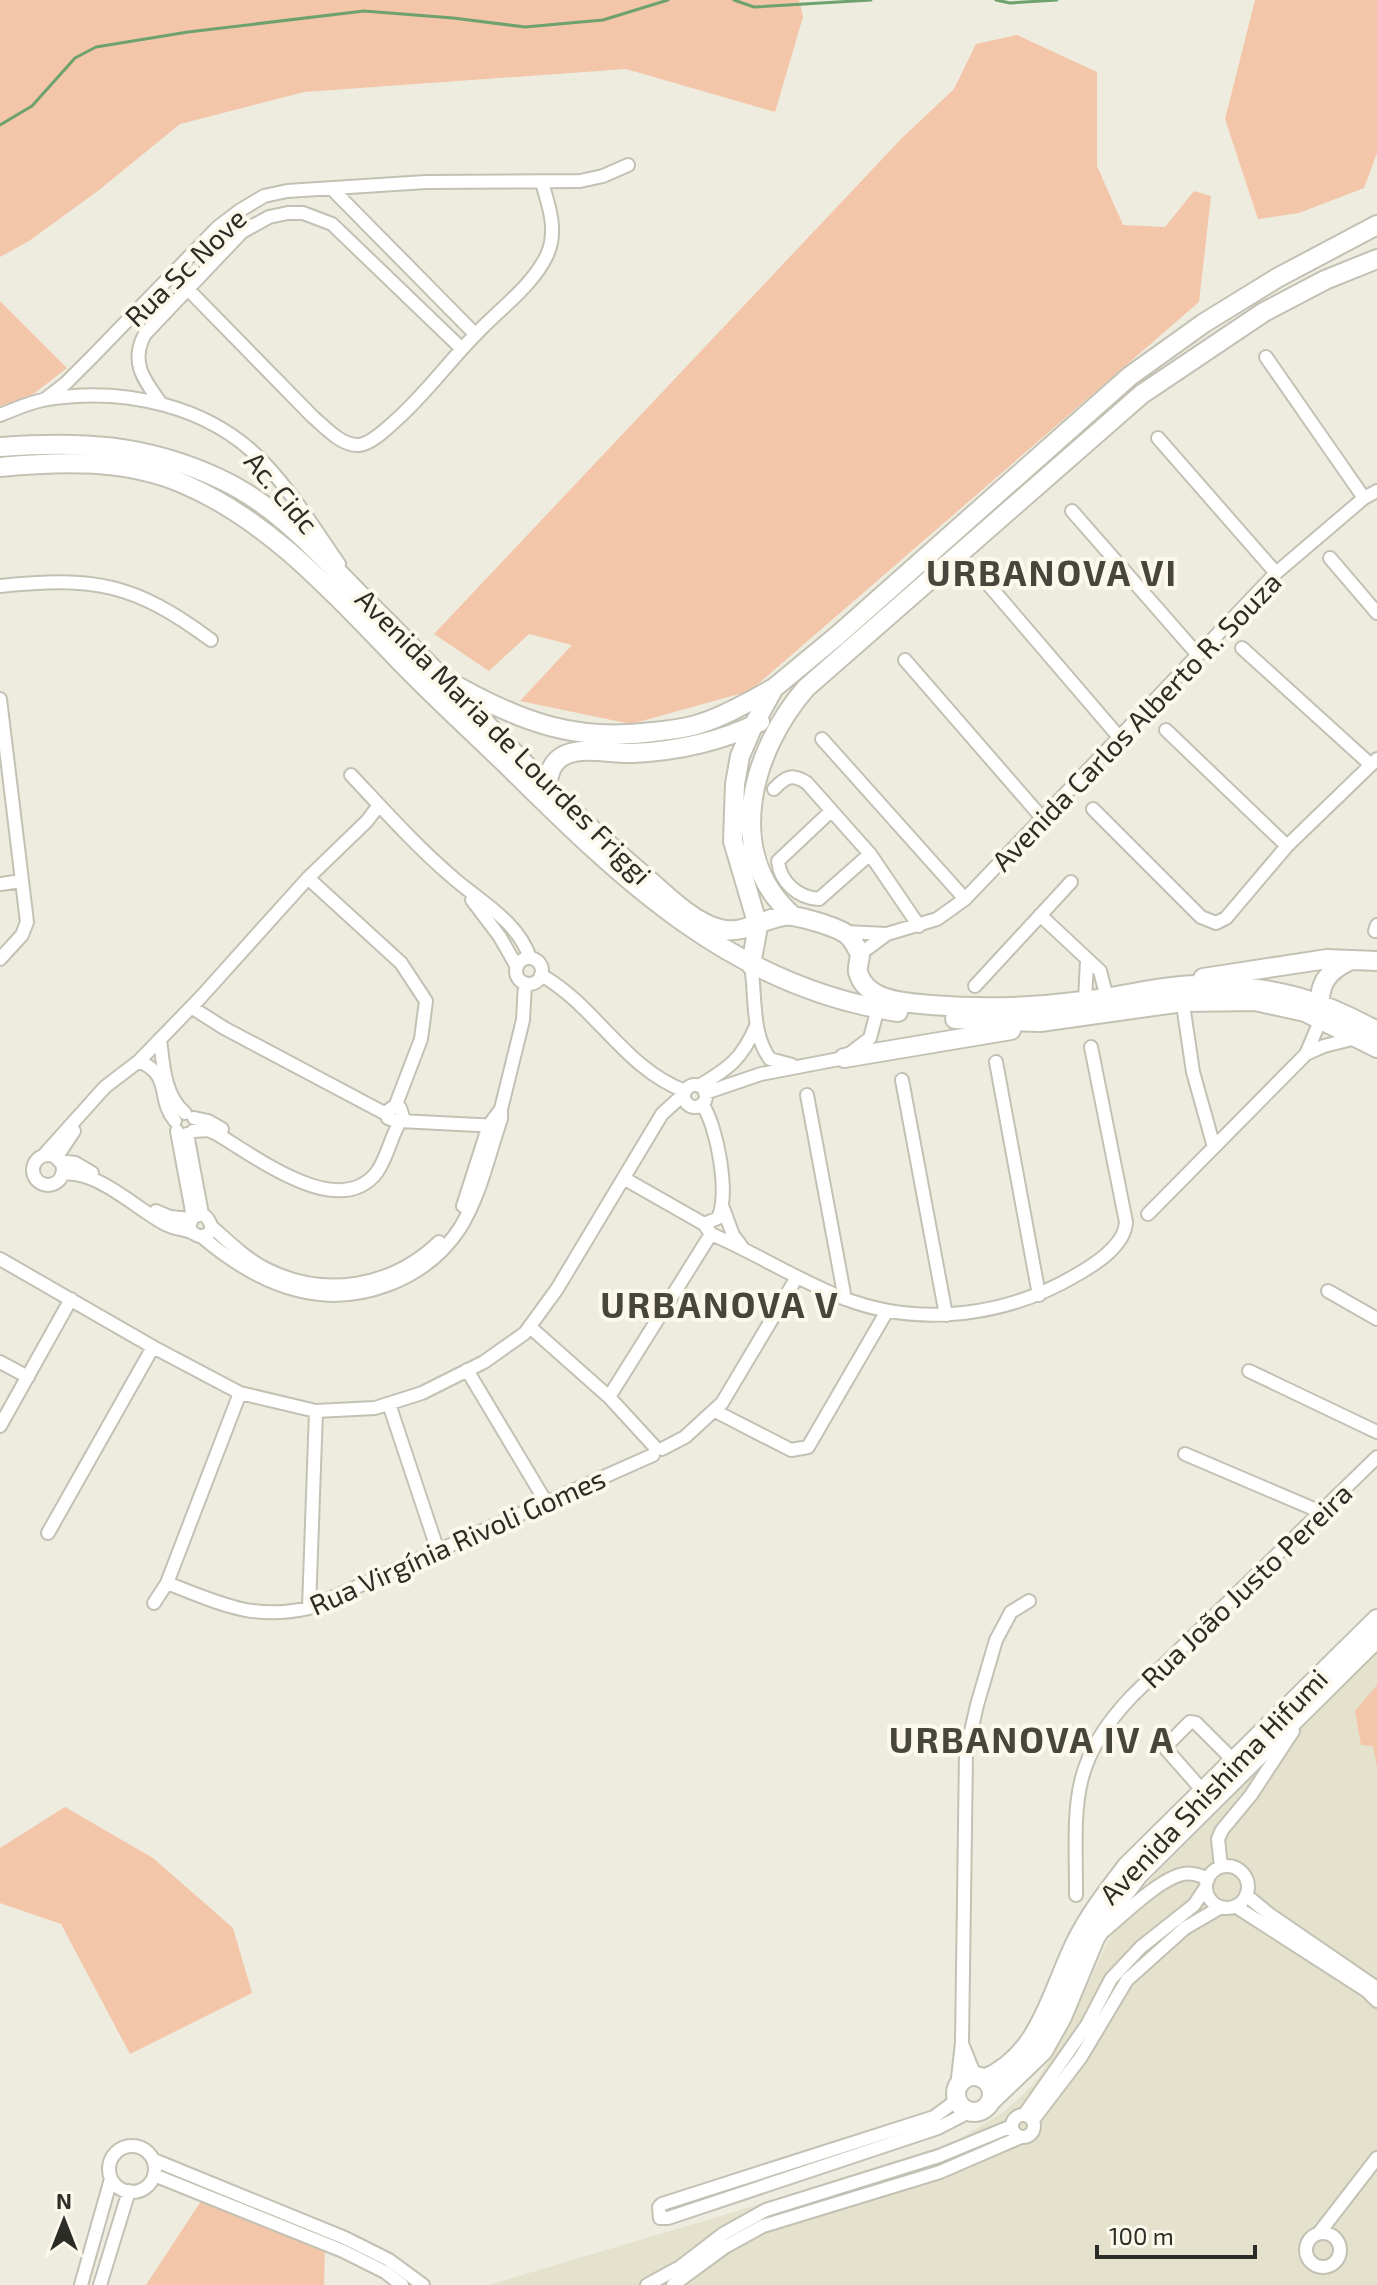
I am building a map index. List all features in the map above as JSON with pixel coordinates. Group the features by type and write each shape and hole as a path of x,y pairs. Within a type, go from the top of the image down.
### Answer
{"street":[{"name":"Rua Sc Nove","path":"44,400 92,357 229,218 264,196 426,182 580,181 603,176 628,165"},
{"path":"173,274 313,417 335,436 356,445 367,443 395,422 475,334 536,274 548,253 552,234 551,215 542,183"},
{"path":"332,189 475,334"},
{"path":"276,193 278,215"},
{"path":"160,402 141,376 137,361 138,350 148,329 242,232 278,215 303,213 332,224 462,349"},
{"path":"446,680 512,715 596,736 686,728 717,717 774,688 1130,376 1204,323 1277,278 1377,225"},
{"path":"887,934 844,932 792,915 773,896 761,877 752,818 755,781 770,739 788,708 806,688 1142,394 1237,329 1297,293 1377,259"},
{"path":"1266,357 1364,498"},
{"name":"Ac. Cidc","path":"0,415 44,400 108,395 160,402 214,426 261,460 317,531 359,593"},
{"path":"1158,438 1276,573"},
{"name":"Avenida Maria de Lourdes Friggi","path":"0,447 56,442 99,444 161,456 241,490 275,514 319,553 547,785 629,863 682,907 717,929 758,926 792,915"},
{"name":"Avenida Maria de Lourdes Friggi","path":"0,467 67,462 120,466 185,484 235,511 312,573 615,869 679,921 751,965 833,996 980,1022 1040,1022 1182,994"},
{"name":"Avenida Carlos Alberto R. Souza","path":"887,934 919,926 951,911 965,899 1276,573 1364,498 1377,491"},
{"path":"1072,511 1198,655"},
{"path":"1330,558 1377,613"},
{"path":"0,586 66,580 119,587 168,610 211,640"},
{"path":"988,584 1119,737"},
{"path":"1093,809 1201,917 1216,923 1226,918 1287,846 1374,762 1242,648"},
{"path":"905,660 1043,819"},
{"path":"736,929 747,907 733,841 735,784 740,756 774,688"},
{"path":"0,699 5,785 25,906 24,931 0,959"},
{"path":"547,785 555,761 566,754 672,749 753,726 788,708"},
{"path":"1166,730 1287,846"},
{"path":"719,738 740,756"},
{"path":"822,739 965,899"},
{"path":"351,775 451,876 517,931 530,958 540,965 541,975 535,982 525,983"},
{"path":"774,789 784,779 798,777 807,783 870,854 919,926"},
{"path":"379,805 139,1061 105,1087 55,1162 73,1173 90,1177 166,1224 198,1224 250,1260 280,1276 303,1283 333,1286 377,1280 431,1250 450,1229 469,1192 496,1119 523,1020 525,983 517,975 517,967 490,924 451,876"},
{"path":"831,811 778,861 782,875 797,893 819,899 870,854"},
{"path":"742,877 753,902 758,926 751,965 756,1026 761,1046 770,1059 797,1066"},
{"path":"139,1061 160,1075 168,1112 185,1125 217,1134 318,1190 343,1192 364,1183 375,1174 421,1039 426,1001 401,963 308,878"},
{"path":"0,884 22,881"},
{"path":"975,986 1071,882"},
{"path":"1040,915 1100,971 1107,998"},
{"path":"844,932 869,988 880,1003 870,1038 844,1058"},
{"path":"833,996 856,979 859,963 887,934"},
{"path":"517,967 522,960 530,958"},
{"path":"1182,994 1201,979 1294,962 1327,959 1377,961"},
{"path":"1085,1001 1087,960"},
{"path":"1148,1214 1306,1054 1320,1011 1320,988 1326,975 1349,961"},
{"path":"541,975 562,987 655,1076 694,1096 712,1125 723,1208 733,1235 744,1249"},
{"path":"1182,994 1255,1001 1305,1012 1320,1011 1377,1031"},
{"path":"1182,994 1193,1072 1214,1147"},
{"name":"Avenida Maria de Lourdes Friggi","path":"880,1003 1016,1009 1107,998 1182,994"},
{"path":"191,1007 224,1028 396,1117 496,1119"},
{"path":"1320,1011 1356,1038 1377,1048"},
{"path":"0,1259 240,1393 316,1411 375,1408 422,1393 484,1362 530,1327 557,1289 662,1114 694,1096 745,1078 797,1066 1017,1029 1040,1022"},
{"path":"694,1096 745,1051 756,1026"},
{"path":"1306,1054 1356,1038"},
{"path":"160,1039 168,1084 185,1125 198,1224"},
{"path":"625,1179 744,1249 845,1299 887,1311 946,1315 994,1308 1039,1295 1084,1271 1104,1257 1122,1237 1126,1227 1091,1047"},
{"path":"996,1062 1039,1295"},
{"path":"902,1080 946,1315"},
{"path":"807,1095 845,1299"},
{"path":"609,1397 708,1227 723,1208"},
{"name":"Rua Virgínia Rivoli Gomes","path":"167,1583 218,1603 257,1613 309,1608 685,1437 715,1411 797,1277"},
{"path":"1328,1291 1377,1319"},
{"path":"0,1426 71,1299"},
{"path":"715,1411 791,1450 808,1447 887,1311"},
{"path":"530,1327 609,1397 656,1450"},
{"path":"48,1533 153,1347"},
{"path":"0,1362 28,1377"},
{"path":"467,1370 546,1502"},
{"path":"1249,1371 1377,1432"},
{"path":"154,1603 167,1583 240,1393"},
{"path":"389,1404 438,1551"},
{"path":"309,1608 316,1411"},
{"path":"1185,1454 1321,1512"},
{"name":"Rua João Justo Pereira","path":"1076,1895 1078,1790 1096,1740 1132,1696 1377,1457"},
{"path":"961,2100 966,1754 996,1640 1011,1612 1029,1601"},
{"name":"Avenida Shishima Hifumi","path":"992,2100 1043,2051 1062,2017 1095,1938 1132,1871 1203,1791 1377,1619"},
{"name":"Avenida Shishima Hifumi","path":"979,2078 1011,2063 1025,2050 1040,2027 1075,1944 1094,1909 1377,1638"},
{"path":"1029,2118 1111,1979 1141,1947 1194,1905 1221,1867 1218,1839 1222,1830 1251,1795 1314,1701"},
{"path":"1203,1791 1166,1749 1190,1722 1196,1723 1234,1761"},
{"path":"1221,1867 1240,1871 1247,1883 1246,1895 1235,1906"},
{"path":"1095,1938 1179,1875 1191,1873 1207,1883 1210,1899 1221,1907"},
{"path":"1246,1895 1377,1988"},
{"path":"647,2285 680,2267 723,2234 766,2210 939,2156 1012,2126 1015,2119 1029,2118 1081,2057 1127,1980 1185,1928 1221,1907 1235,1906 1367,1991 1377,2001"},
{"path":"961,2100 985,2109 992,2100 992,2088 979,2078 962,2043"},
{"path":"961,2100 934,2117 662,2204 658,2215 668,2218 938,2128 961,2100 964,2079 979,2078"},
{"path":"673,2285 725,2247 763,2226 940,2172 1032,2134 1035,2127 1029,2118"},
{"path":"1012,2126 1021,2137"},
{"path":"81,2285 111,2179 109,2163 119,2149 126,2146 139,2147 154,2160 345,2238 389,2260 423,2285"},
{"path":"111,2179 129,2191 147,2186 154,2175 154,2160"},
{"path":"1334,2217 1335,2238 1340,2249 1337,2260 1327,2267 1315,2266 1307,2258 1305,2248 1310,2238 1334,2217 1376,2162"},
{"path":"154,2175 343,2251 385,2272 402,2285"},
{"path":"100,2285 129,2191"},
{"path":"1319,2233 1331,2234 1335,2238"}],"shaded area":[{"path":"0,0 799,0 803,17 775,112 626,69 304,92 180,124 99,190 29,241 0,257"},
{"path":"1255,0 1377,0 1377,153 1364,188 1299,213 1258,219 1225,119"},
{"path":"1017,35 1097,72 1097,166 1123,225 1165,227 1194,191 1211,196 1199,302 750,691 631,724 520,701 572,645 529,634 489,671 434,634 902,138 954,89 976,44"},
{"path":"0,301 67,368 32,395 0,406"},
{"path":"1377,1652 1377,2285 489,2285 955,2142 1003,2112 1039,2077 1062,2040 1108,1941 1170,1852"},
{"path":"1377,1685 1377,1767 1373,1746 1361,1745 1355,1711"},
{"path":"65,1807 153,1858 233,1928 252,1993 130,2054 61,1924 0,1903 0,1848"},
{"path":"205,2195 325,2243 324,2285 146,2285"}],"waterway":[{"path":"0,125 32,106 75,58 96,47 188,32 364,11 525,27 603,20 668,0"},
{"path":"734,0 754,7 871,0"},
{"path":"996,0 1010,3 1057,0"}],"district":[{"name":"URBANOVA VI","path":"1052,571"},
{"name":"URBANOVA V","path":"720,1303"},
{"name":"URBANOVA IV A","path":"1032,1738"}]}
